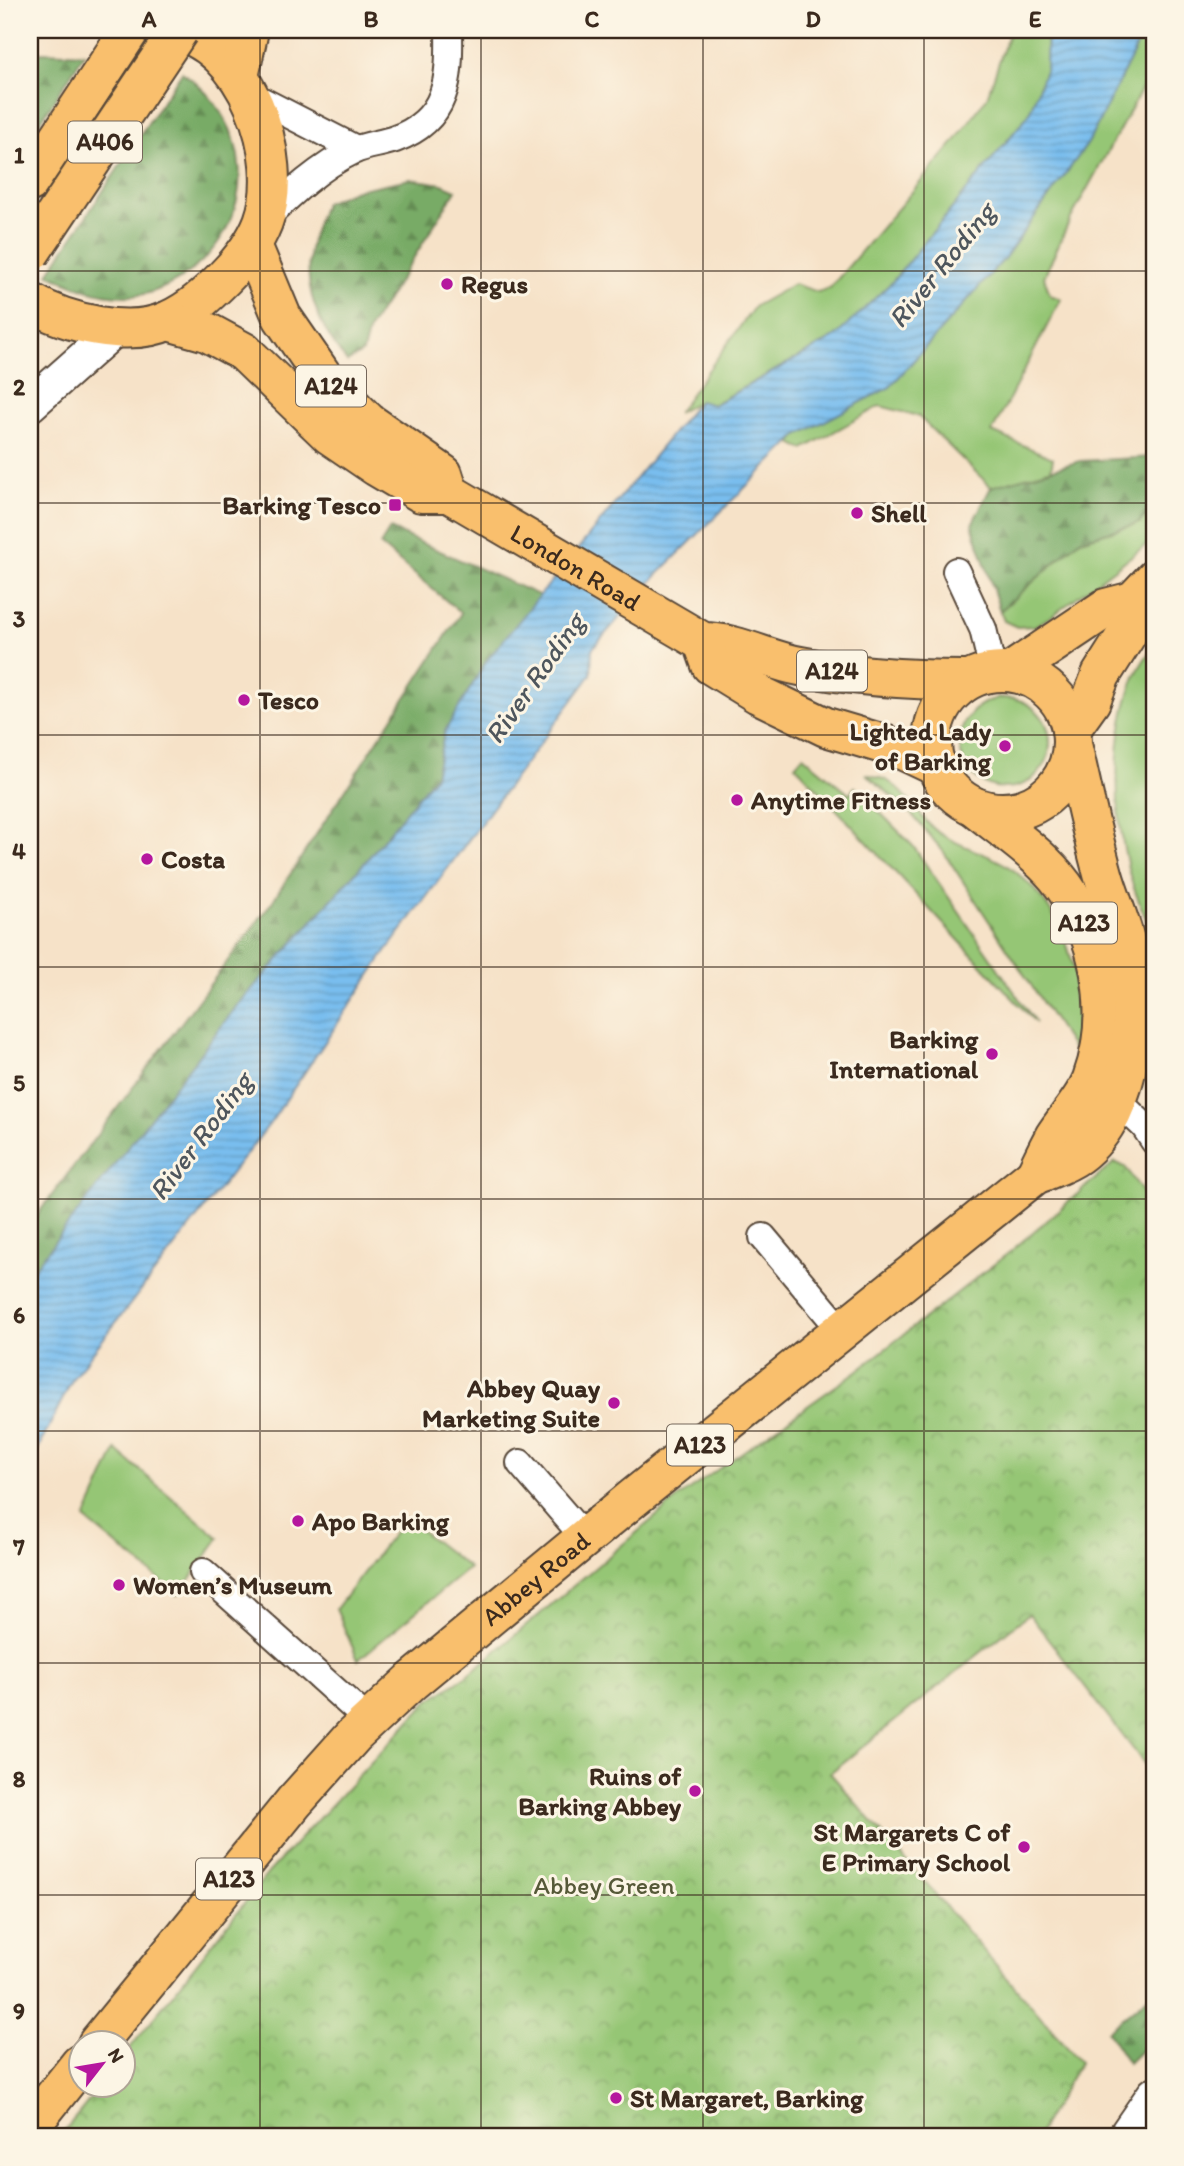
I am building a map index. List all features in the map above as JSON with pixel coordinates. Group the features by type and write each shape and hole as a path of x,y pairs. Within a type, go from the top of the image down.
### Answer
{"main road":[{"name":"A406","path":"30,182 130,30"},
{"name":"A124","path":"30,302 71,319 118,327 143,327 168,321 205,298 258,232 268,167 264,136 245,86 204,43 172,30"},
{"name":"A406","path":"30,253 179,30"},
{"path":"245,86 249,30"},
{"name":"London Road","path":"258,232 282,317 324,378 368,422 443,474 449,493"},
{"name":"London Road","path":"168,321 207,332 244,352 330,435 421,494 449,493 703,642 724,642 798,666 890,680 990,674"},
{"path":"1144,590 1127,634 1101,675 1091,701 1071,736 1065,774 1042,801 1009,813 975,807 954,793 936,766 933,750 934,727 951,693 1144,590"},
{"name":"A124","path":"703,642 711,665 758,694 827,727 900,749 936,766"},
{"path":"990,674 1043,687 1055,698 1071,736"},
{"name":"A123","path":"1071,736 1097,854 1125,940 1134,993 1129,1059 1104,1089"},
{"name":"A123","path":"975,807 1054,874 1079,911 1095,950 1102,985 1104,1089"},
{"name":"Abbey Road","path":"107,2030 294,1802 369,1721 412,1681 586,1538 1035,1175 1078,1156 1099,1132 1104,1089"},
{"path":"34,2114 66,2079"}],"street":[{"path":"258,232 314,175 356,149 398,138 433,116 443,97 450,68 449,30"},
{"path":"245,86 356,149"},
{"path":"30,405 118,327"},
{"path":"956,571 983,629 990,674"},
{"path":"1104,1089 1154,1140"},
{"path":"763,1237 842,1331"},
{"path":"520,1463 586,1538"},
{"path":"203,1572 369,1721"},
{"path":"1125,2136 1154,2094"}],"green space":[{"path":"1010,30 1047,30 1046,68 1029,114 893,281 835,337 712,405 699,401 677,413 755,306 794,284 818,292 830,288 953,144 987,97"},
{"path":"1145,30 1154,30 1154,67 1069,222 1044,277 1050,295 1061,299 992,432 1053,458 1051,470 991,487 918,416 880,406 803,449 791,443 798,435 890,387 1003,260 1088,143"},
{"path":"30,53 84,54 30,138"},
{"path":"182,72 206,93 224,116 235,142 240,169 238,196 229,223 214,248 178,280 162,288 136,295 96,293 48,274"},
{"path":"410,179 442,184 456,190 369,329 363,352 347,362 322,324 314,305 308,266 316,225 325,203 356,190"},
{"path":"1154,457 1154,507 1139,523 1080,540 1000,611 972,524 991,487 1080,461"},
{"path":"1154,507 1154,539 1052,616 1034,626 1017,627 1004,621 1000,611 1080,540 1139,523"},
{"path":"390,529 541,596 487,660 445,731 435,776 366,861 237,1006 30,1274 30,1230 40,1211 272,902 461,613 380,545"},
{"path":"1154,645 1154,939 1128,868 1120,821 1117,772 1127,699 1137,673"},
{"path":"1005,698 1022,701 1037,711 1047,726 1050,743 1047,760 1037,775 1022,785 1005,788 988,785 973,775 963,760 960,743 963,726 973,711 988,701"},
{"path":"803,756 849,794 855,787 913,846 1036,1023 795,765"},
{"path":"866,774 886,780 898,788 939,833 1006,865 1026,881 1044,901 1068,947 1074,972 1078,998 1073,1049 943,851 909,811"},
{"name":"Abbey Green","path":"1115,1162 1125,1167 1154,1208 1154,1776 1029,1614 830,1773 1080,2062 1037,2136 60,2136 90,2100 136,2100 136,2041 269,1872 428,1701 470,1673 679,1497 857,1371 1011,1251"},
{"path":"116,1450 219,1538 178,1595 85,1519"},
{"path":"405,1518 469,1568 358,1660 336,1609"},
{"path":"1154,1992 1154,2037 1128,2063 1107,2031"}],"water":[{"name":"River Roding","path":"1047,30 1145,30 1088,143 1003,260 890,387 798,435 656,576 592,649 591,675 387,950 271,1122 73,1378 30,1465 30,1274 237,1006 366,861 435,776 445,731 487,660 699,401 713,405 835,337 893,281 1029,114 1046,68"}],"place":[{"name":"Regus","path":"447,284"},
{"name":"Barking Tesco","path":"395,505"},
{"name":"Shell","path":"857,513"},
{"name":"Tesco","path":"244,700"},
{"name":"Lighted Lady of Barking","path":"1005,746"},
{"name":"Anytime Fitness","path":"737,800"},
{"name":"Costa","path":"147,859"},
{"name":"Barking International","path":"992,1054"},
{"name":"Abbey Quay Marketing Suite","path":"614,1403"},
{"name":"Apo Barking","path":"298,1521"},
{"name":"Women’s Museum","path":"119,1585"},
{"name":"Ruins of Barking Abbey","path":"695,1791"},
{"name":"St Margarets C of E Primary School","path":"1024,1847"},
{"name":"St Margaret, Barking","path":"616,2098"}]}
